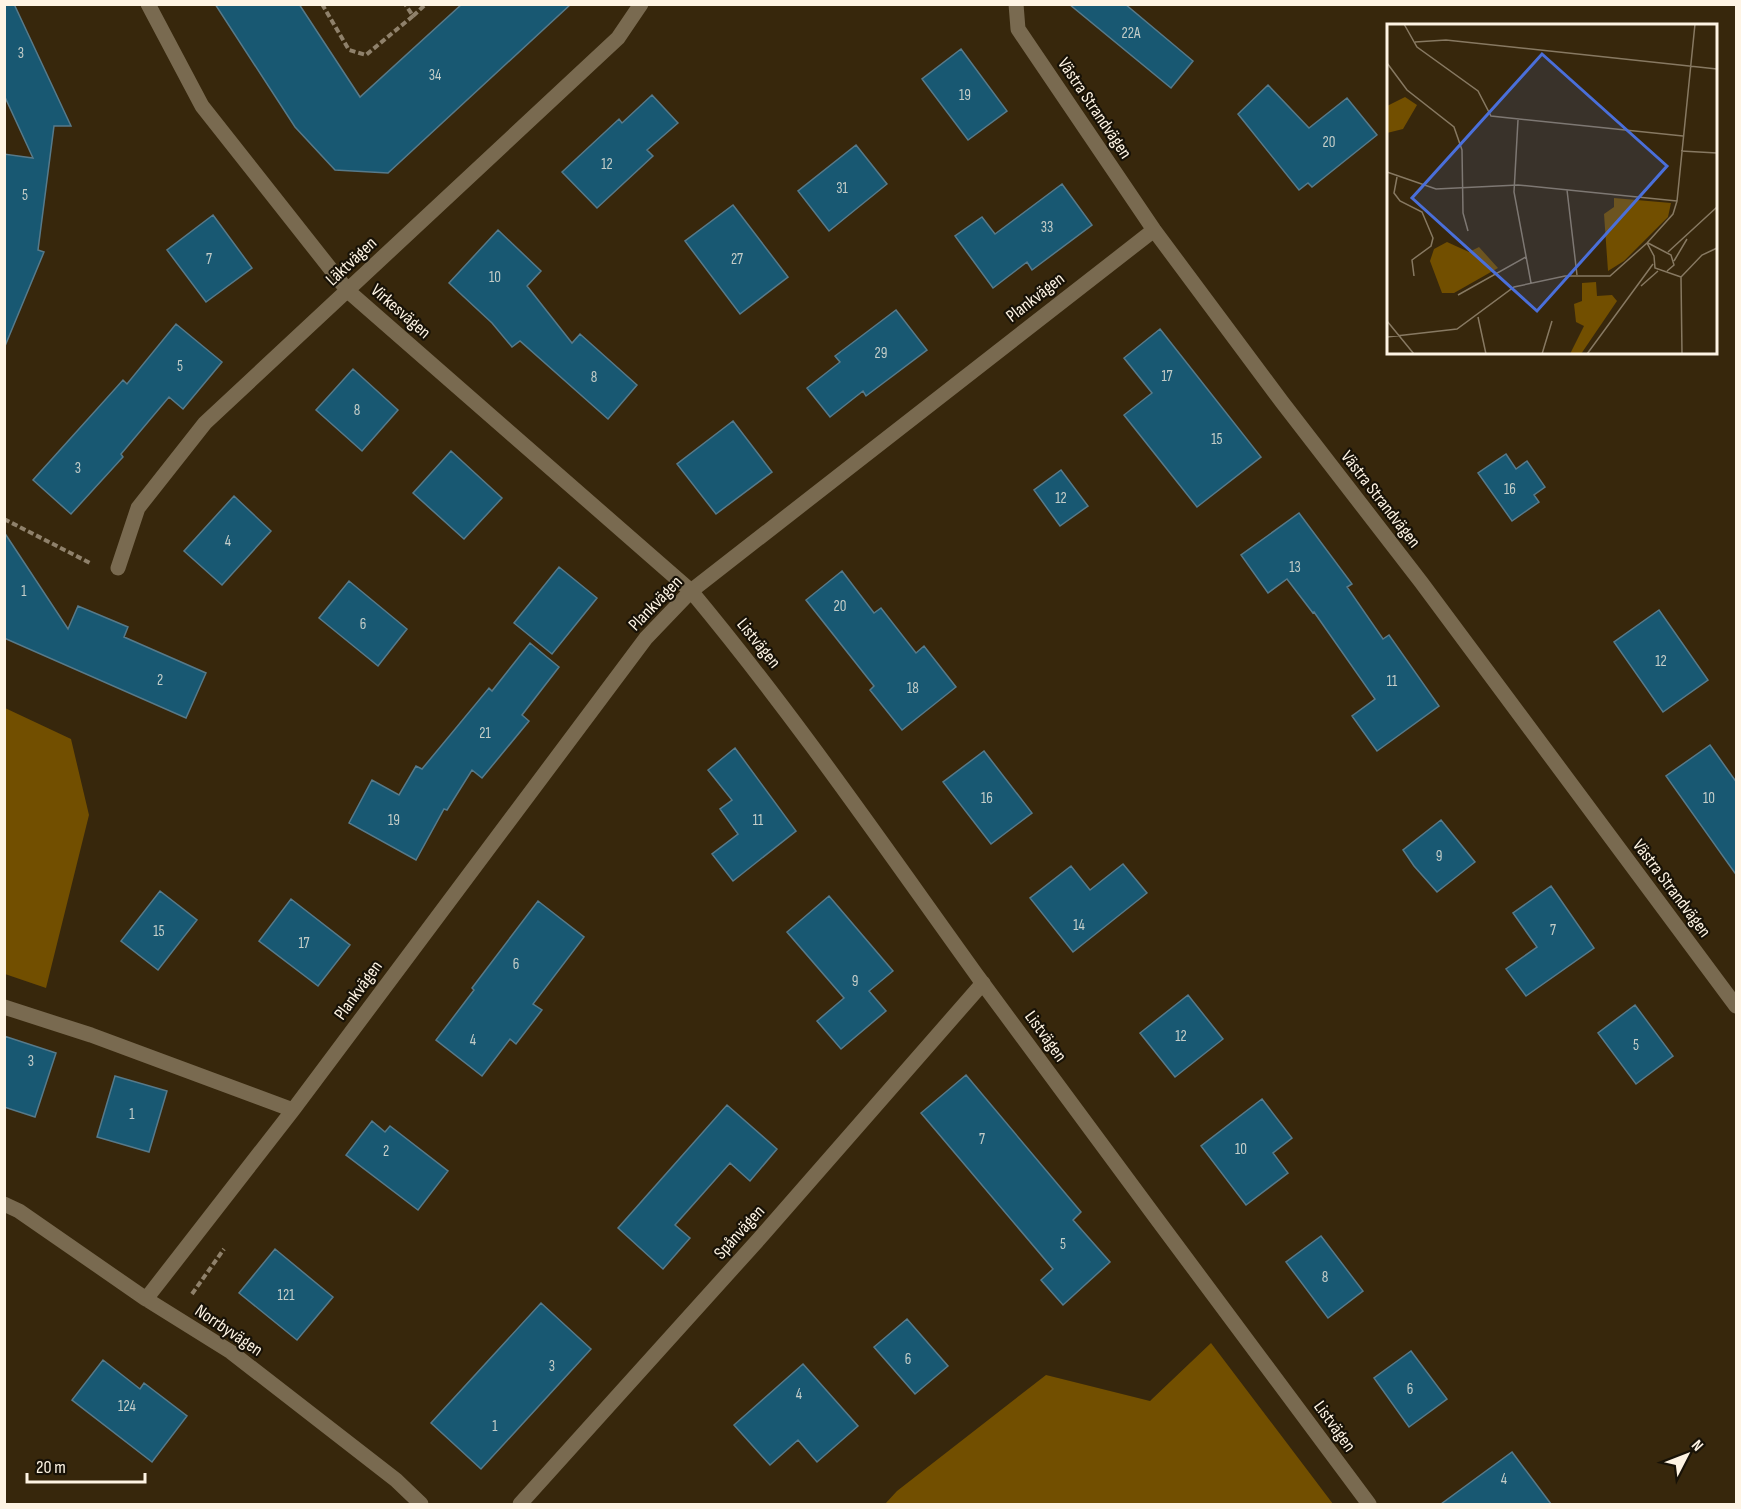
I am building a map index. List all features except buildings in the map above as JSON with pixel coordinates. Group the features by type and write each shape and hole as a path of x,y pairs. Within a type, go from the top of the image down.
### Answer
{"street":[{"name":"Virkesvägen","path":"148,4 202,106 348,291 691,591"},
{"name":"Läktvägen","path":"118,568 138,508 205,423 618,38 641,4"},
{"name":"Västra Strandvägen","path":"1016,4 1018,29 1154,230 1282,402 1421,582 1737,1006"},
{"name":"Plankvägen","path":"146,1299 293,1110 646,638 691,591 1154,230"},
{"name":"Listvägen","path":"691,591 775,695 983,983 1369,1504"},
{"name":"Spånvägen","path":"520,1504 759,1239 983,983"},
{"path":"4,1007 91,1035 293,1110"},
{"name":"Norrbyvägen","path":"4,1204 19,1210 146,1299 231,1352 396,1480 421,1504"}],"path":[{"path":"321,4 349,50 366,55 426,4"},
{"path":"405,4 413,16"},
{"path":"4,519 92,565 99,556"}],"shaded area":[{"path":"5,708 71,739 89,815 46,988 5,974"},
{"path":"1211,1343 1333,1504 885,1504 897,1491 1046,1375 1150,1401"}]}
